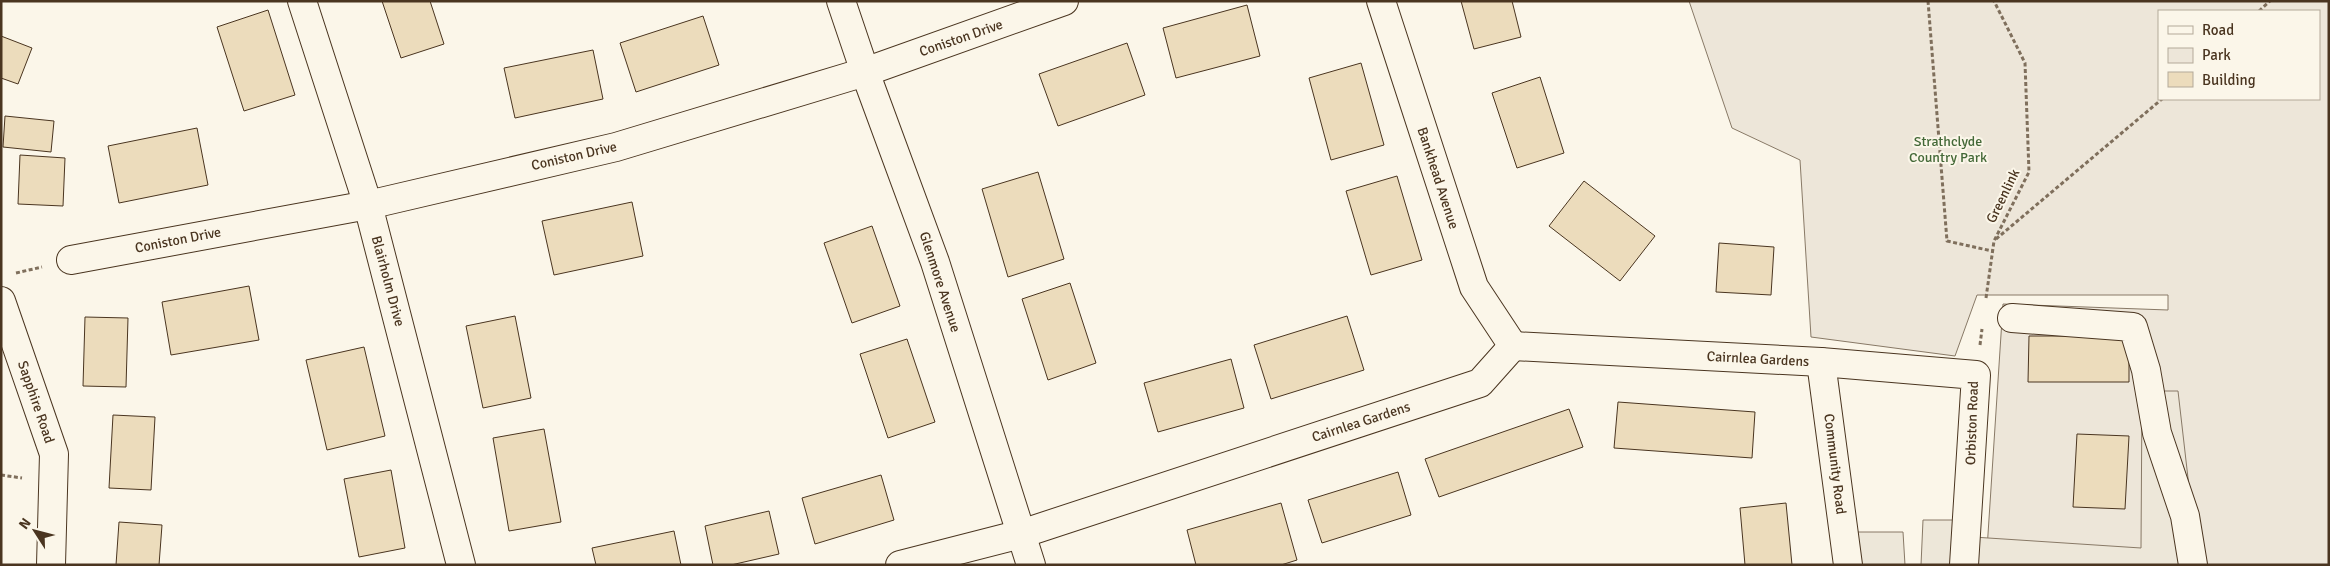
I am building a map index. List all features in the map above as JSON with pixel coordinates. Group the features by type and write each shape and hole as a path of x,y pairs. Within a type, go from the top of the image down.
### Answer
{"street":[{"name":"Blairholm Drive","path":"302,1 368,205 462,565"},
{"name":"Glenmore Avenue","path":"842,1 865,72 935,262 1031,565"},
{"name":"Coniston Drive","path":"71,260 368,205 616,146 865,72 1064,1"},
{"name":"Bankhead Avenue","path":"1381,1 1474,287 1513,346"},
{"name":"Sapphire Road","path":"1,301 54,454 51,565"},
{"path":"2012,318 2133,327 2146,370 2157,433 2185,516 2193,565"},
{"name":"Cairnlea Gardens","path":"900,565 1021,534 1480,383 1513,346 1821,362"},
{"name":"Orbiston Road","path":"1821,362 1976,375 1964,565"},
{"name":"Community Road","path":"1821,362 1848,565"}],"path":[{"path":"1928,1 1946,241 1992,251"},
{"name":"Greenlink","path":"1985,304 1994,241 2028,172 2025,63 1994,1"},
{"path":"2260,10 2270,1"},
{"path":"1994,241 2161,100"},
{"path":"10,275 71,260"},
{"path":"1976,375 1983,322"}],"green space":[{"name":"Strathclyde Country Park","path":"1689,1 2329,1 2329,565 1986,565 2003,304 2168,310 2168,295 1977,295 1955,356 1811,337 1800,160 1732,128"}],"shaded area":[{"path":"2142,391 2178,391 2198,565 1921,565 1923,520 1961,520 1973,537 2141,548"},
{"path":"1843,532 1903,532 1905,565 1848,565"}],"building":[{"path":"382,1 430,1 444,44 401,58"},
{"path":"1461,1 1512,1 1521,37 1474,49"},
{"path":"1247,5 1260,56 1176,78 1163,28"},
{"path":"268,10 295,95 244,111 217,27"},
{"path":"703,16 719,65 636,92 620,43"},
{"path":"1,36 32,48 18,84 1,78"},
{"path":"1127,43 1145,95 1058,126 1039,74"},
{"path":"593,50 603,99 515,118 504,68"},
{"path":"1361,63 1384,145 1331,160 1309,78"},
{"path":"1540,77 1564,153 1517,168 1492,93"},
{"path":"5,116 54,121 51,152 3,147"},
{"path":"197,128 208,185 119,203 108,146"},
{"path":"20,155 65,158 63,206 18,204"},
{"path":"1038,172 1064,259 1008,277 982,189"},
{"path":"1397,176 1422,260 1371,275 1346,191"},
{"path":"1584,181 1655,236 1620,281 1549,226"},
{"path":"632,202 643,256 554,275 542,221"},
{"path":"872,226 900,306 852,323 824,243"},
{"path":"1719,243 1774,247 1771,295 1716,292"},
{"path":"1070,283 1096,363 1048,380 1022,299"},
{"path":"249,286 259,340 171,355 162,302"},
{"path":"515,316 531,398 483,408 466,326"},
{"path":"1347,316 1364,370 1271,399 1254,345"},
{"path":"85,317 128,318 126,387 83,386"},
{"path":"2029,336 2129,336 2129,382 2028,382"},
{"path":"907,339 935,422 888,438 860,354"},
{"path":"364,347 385,436 327,450 306,360"},
{"path":"1231,359 1244,408 1158,432 1144,383"},
{"path":"1618,402 1755,412 1752,458 1614,448"},
{"path":"1569,409 1583,447 1439,497 1425,459"},
{"path":"113,415 155,417 151,490 109,488"},
{"path":"544,429 561,522 509,531 493,438"},
{"path":"2077,434 2129,436 2125,509 2073,507"},
{"path":"391,470 405,548 359,557 344,479"},
{"path":"1398,472 1411,515 1322,543 1308,500"},
{"path":"881,475 894,520 815,544 802,498"},
{"path":"1281,503 1297,560 1281,565 1196,565 1187,530"},
{"path":"1786,503 1792,565 1745,565 1740,508"},
{"path":"769,511 779,554 731,565 713,565 705,526"},
{"path":"119,522 162,525 159,565 116,565"},
{"path":"674,531 681,565 596,565 592,548"}]}
